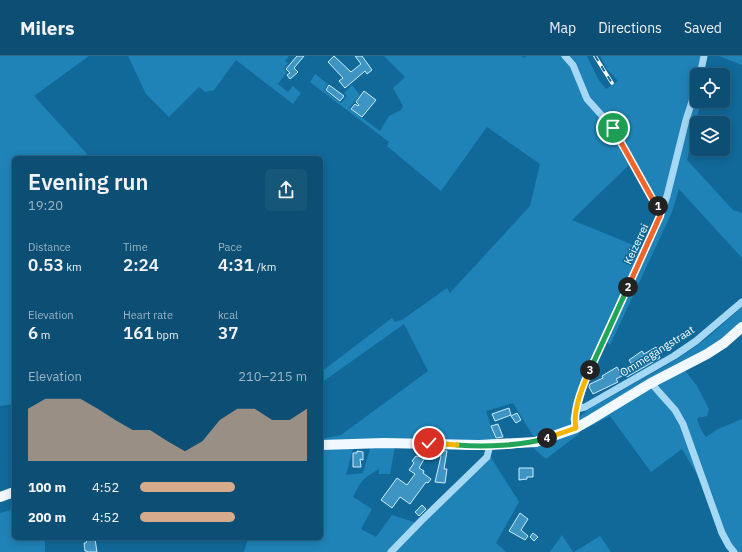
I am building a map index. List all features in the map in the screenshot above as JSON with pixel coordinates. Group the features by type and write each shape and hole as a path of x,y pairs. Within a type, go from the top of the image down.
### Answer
{"main road":[{"path":"323,445 384,443 466,446 536,442 576,428 651,383 707,354 724,343 742,327"},
{"path":"0,496 12,493"}],"street":[{"path":"565,56 573,65 587,99 613,128 653,200 662,208"},
{"path":"701,68 704,56"},
{"name":"Keizerrei","path":"576,428 574,419 587,375 657,224 667,196 690,108"},
{"name":"Ommegangstraat","path":"577,409 585,407 674,356 696,341 742,302"},
{"path":"651,383 678,415 683,424 722,534 734,552"},
{"path":"391,552 487,457 489,445"}],"shaded area":[{"path":"0,56 89,56 34,96 87,154 86,156 12,156 12,404 0,406"},
{"path":"128,56 289,56 285,61 288,63 284,69 287,72 278,84 288,92 293,86 301,93 293,104 236,60 214,90 205,92 199,87 169,117 146,94"},
{"path":"384,56 521,56 525,58 526,56 563,56 579,85 631,163 572,220 643,249 580,389 569,428 535,439 513,403 486,411 496,442 323,442 323,439 341,435 428,371 404,324 323,382 323,370 392,318 395,322 402,320 447,288 450,293 530,206 540,164 487,127 441,191 387,146 389,142 310,82 315,74 328,84 324,90 341,103 347,96 344,93 352,85 360,95 349,108 380,131 389,116 401,110 403,106 393,88 405,77"},
{"path":"570,56 587,56 598,79 606,89 618,81 607,69 600,56 702,56 699,68 690,68 690,107 664,198 656,199 589,96 575,61"},
{"path":"719,56 742,56 742,65"},
{"path":"693,108 699,108 697,116 690,116"},
{"path":"690,117 690,147 687,160 733,210 742,213 742,258 679,189 672,212 610,345 605,340 664,210"},
{"path":"742,307 742,323 721,341 579,421 578,418 589,409 671,363 692,349 707,338"},
{"path":"684,369 697,386 709,409 707,416 697,418 700,428 706,437 718,429 742,419 742,552 737,552 726,535 712,493 677,416 700,480 682,449 651,472 610,416 579,432 580,433 546,459 531,446 651,389 662,390 657,384"},
{"path":"354,445 346,475 363,473 371,445 395,446 390,474 379,474 379,469 373,472 363,480 353,497 372,509 361,529 376,537 392,515 417,523 390,552 244,552 247,540 323,540 323,448"},
{"path":"490,456 519,502 496,543 506,552 394,552"},
{"path":"12,510 12,540 45,540 45,552 0,552 0,513"},
{"path":"562,535 573,552 550,552"},
{"path":"600,536 611,552 574,552"}],"building":[{"path":"297,56 304,56 294,68 298,72 290,79 287,75 290,73 286,69"},
{"path":"334,56 351,72 361,64 355,56 362,56 372,70 367,74 365,71 345,88 339,81 343,78 328,62"},
{"path":"329,85 344,96 340,101 326,90"},
{"path":"364,91 376,100 362,117 351,109 355,104 358,106 359,105 356,102"},
{"path":"656,347 660,358 627,377 623,370 632,365 629,360 642,351 644,354"},
{"path":"617,367 622,376 616,379 618,382 593,394 589,387 590,384 603,378 602,376"},
{"path":"509,408 511,415 495,421 492,414"},
{"path":"517,413 521,420 516,423 511,416"},
{"path":"498,424 503,437 496,438 491,426"},
{"path":"429,450 447,451 444,469 447,469 445,483 435,482 441,456 427,454"},
{"path":"357,451 363,452 363,460 360,459 361,467 353,467 353,453 357,453"},
{"path":"422,451 427,454 419,468 431,479 428,483 426,482 410,504 400,497 392,508 381,500 397,478 407,485 415,474 409,470 414,463 412,461 416,456 418,457"},
{"path":"519,468 533,468 533,477 527,477 527,479 519,480"},
{"path":"422,505 426,509 419,516 415,512"},
{"path":"520,513 528,519 521,530 528,536 525,540 509,531"},
{"path":"533,533 538,537 534,541 530,537"},
{"path":"87,540 95,540 97,552 85,551 84,543 86,543"}],"railway":[{"path":"595,56 612,83"}],"route":[{"path":"429,443 470,446 528,443 552,437 576,428 574,419 585,380 657,224 662,208 655,204 613,128"}]}
